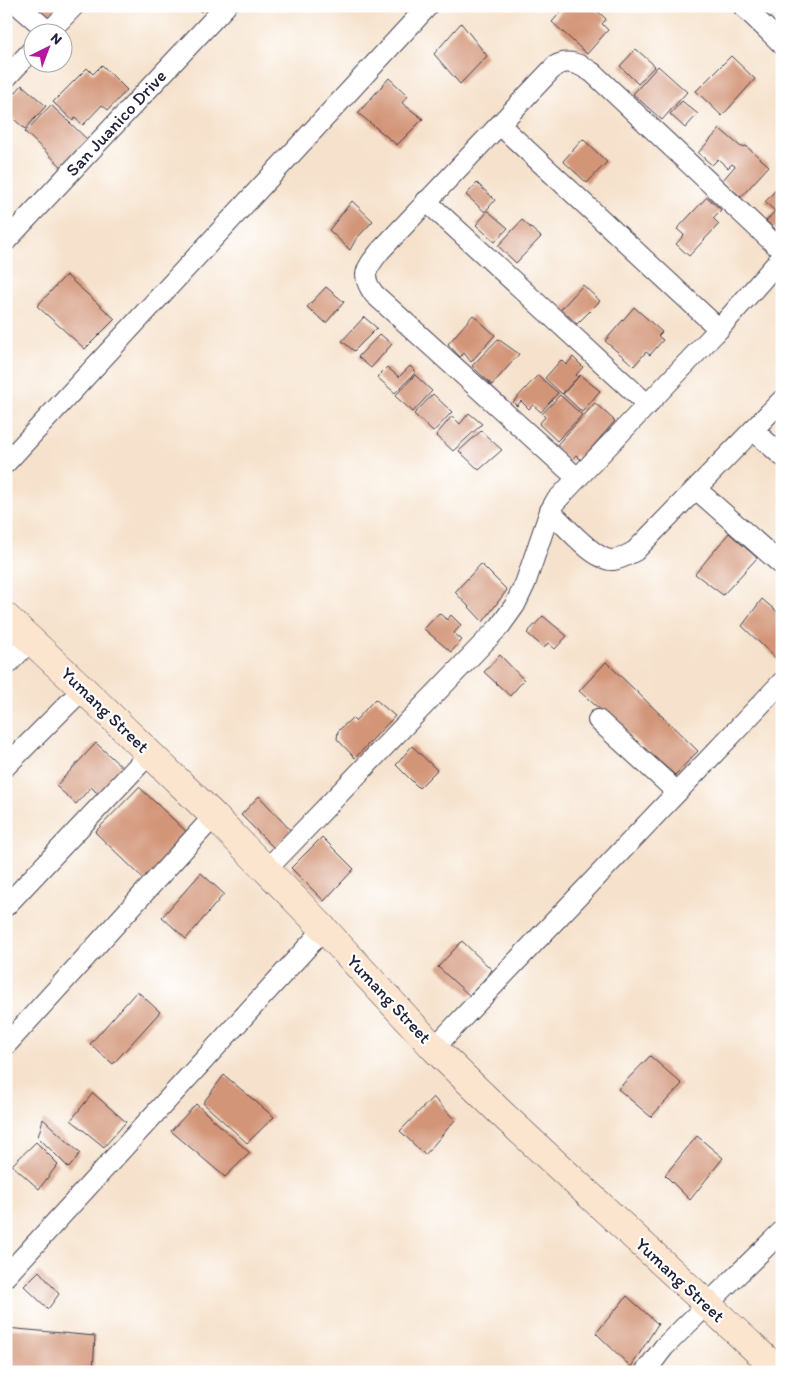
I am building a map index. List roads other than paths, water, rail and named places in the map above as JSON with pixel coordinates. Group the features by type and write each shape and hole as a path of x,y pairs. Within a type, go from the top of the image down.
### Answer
{"main road":[{"name":"Yumang Street","path":"6,617 214,816 324,929 434,1048 502,1114 780,1372"}],"street":[{"path":"19,6 37,22"},
{"path":"59,22 74,6"},
{"name":"San Juanico Drive","path":"6,241 226,6"},
{"path":"6,463 428,6"},
{"path":"743,6 782,44"},
{"path":"6,78 22,61"},
{"path":"577,478 374,294 366,282 366,272 372,261 426,201 555,66 567,62 576,63 593,73 782,252"},
{"path":"500,125 719,329"},
{"path":"426,201 648,405"},
{"path":"267,870 500,626 515,605 525,584 550,510 555,502 719,329 782,257"},
{"path":"550,510 591,550 602,557 612,560 624,557 635,551 782,400"},
{"path":"753,430 782,456"},
{"path":"696,489 782,565"},
{"path":"6,666 31,640"},
{"path":"434,1048 782,682"},
{"path":"6,766 83,689"},
{"path":"598,720 677,792"},
{"path":"6,906 150,753"},
{"path":"6,1045 214,816"},
{"path":"6,1276 324,929"},
{"path":"645,1372 664,1346 782,1231"}]}
